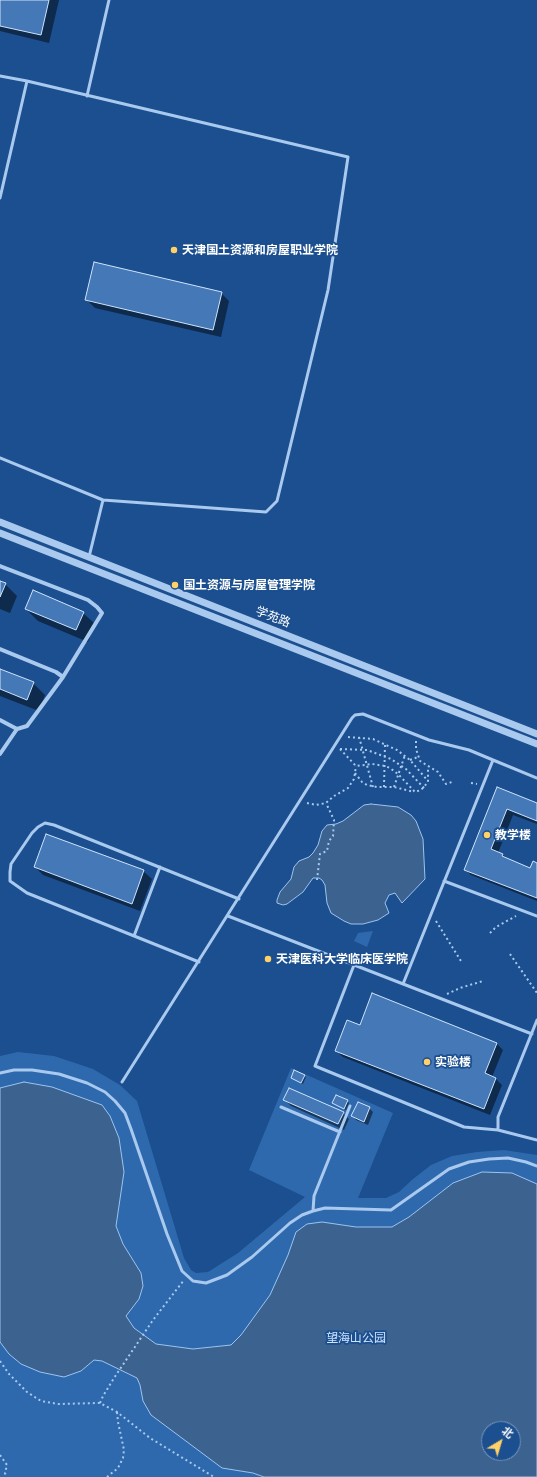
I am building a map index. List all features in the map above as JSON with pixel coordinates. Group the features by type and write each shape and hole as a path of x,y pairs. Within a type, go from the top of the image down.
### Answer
{"street":[{"name":"学苑路","path":"0,522 537,734"},
{"name":"学苑路","path":"0,533 537,744"},
{"path":"0,566 88,600 97,607 102,614 63,677 27,726 17,729 0,754"},
{"path":"0,650 56,672 63,677"},
{"path":"0,720 17,729"}],"lane":[{"path":"87,96 109,0"},
{"path":"0,76 348,157 328,290 278,501 266,512 103,500 0,458"},
{"path":"0,198 27,82"},
{"path":"89,557 103,500"},
{"path":"122,1082 352,718 359,714 363,714 417,736 469,750 537,778"},
{"path":"403,984 493,760"},
{"path":"199,962 27,893 10,881 11,864 32,833 45,823 54,825 239,899"},
{"path":"134,936 160,867"},
{"path":"444,881 537,916"},
{"path":"228,916 532,1034"},
{"path":"354,965 316,1066 464,1127 498,1130 537,1140"},
{"path":"498,1130 498,1117 537,1020"},
{"path":"0,1073 14,1070 32,1070 59,1074 87,1083 105,1092 115,1101 125,1113 167,1234 182,1271 193,1281 206,1283 227,1275 252,1257 290,1223 302,1215 313,1211 325,1208 391,1210 448,1169 469,1162 508,1158 537,1166"},
{"path":"313,1211 314,1196 350,1106"},
{"path":"281,1107 340,1132"}],"path":[{"path":"417,736 415,744 420,761 438,772 446,784 452,782"},
{"path":"340,737 373,739 385,744 405,755 428,782"},
{"path":"359,738 373,787"},
{"path":"384,786 385,744"},
{"path":"332,749 363,749 385,756 402,765 424,788"},
{"path":"340,749 356,766"},
{"path":"394,787 405,755"},
{"path":"410,760 418,757"},
{"path":"356,766 367,764 385,766 398,774 415,792"},
{"path":"300,800 311,805 326,802 352,784 356,766"},
{"path":"355,773 362,782 373,787 394,787 415,792 424,788 428,782 428,767"},
{"path":"317,880 320,854 327,851 329,840 333,836 334,820 326,802"},
{"path":"490,933 496,927 516,916 520,910"},
{"path":"430,915 461,961"},
{"path":"510,954 537,994"},
{"path":"440,998 451,992 483,981"},
{"path":"100,1403 114,1378 153,1320 176,1288 188,1276"},
{"path":"0,1361 9,1374 26,1392 41,1401 58,1404 100,1403 117,1412 150,1438 214,1477"},
{"path":"107,1477 118,1468 123,1458 124,1450 117,1412"},
{"path":"0,1455 7,1465 4,1473 6,1477"}],"green space":[{"path":"373,931 367,947 354,941 358,933"},
{"name":"望海山公园","path":"18,1052 54,1056 93,1069 120,1085 137,1101 184,1258 191,1270 196,1273 208,1272 238,1253 305,1197 249,1170 291,1068 393,1113 358,1198 386,1198 399,1192 431,1165 452,1156 504,1150 537,1155 537,1477 0,1477 0,1056"}],"shaded area":[{"path":"371,804 398,807 411,815 416,821 423,839 425,879 402,903 395,893 389,895 385,903 389,913 378,920 363,924 351,924 331,913 327,903 325,885 319,878 313,878 303,892 287,904 283,905 277,903 280,892 291,879 294,867 299,861 309,857 313,853 318,845 322,831 327,825 336,824 343,821 364,805"},
{"name":"望海山公园","path":"24,1082 52,1087 102,1105 110,1116 119,1138 124,1172 116,1226 123,1244 141,1273 143,1286 139,1299 126,1316 134,1328 156,1344 193,1349 231,1345 241,1335 270,1295 288,1255 296,1232 307,1224 322,1222 356,1227 392,1227 409,1217 453,1183 482,1172 512,1173 537,1184 537,1477 264,1477 253,1473 222,1468 151,1415 143,1401 137,1378 102,1361 94,1360 81,1371 64,1377 40,1372 21,1364 9,1354 0,1342 0,1088"}],"building":[{"path":"0,0 49,0 41,35 0,26"},
{"path":"94,262 222,292 213,330 85,300"},
{"path":"0,581 6,583 0,597"},
{"path":"33,590 84,612 76,630 25,609"},
{"path":"0,669 34,682 27,700 0,689"},
{"name":"教学楼","path":"497,787 537,803 537,821 507,809 491,849 503,854 502,856 530,868 533,861 537,863 537,898 464,870"},
{"path":"46,834 144,870 132,904 34,867"},
{"name":"实验楼","path":"372,993 497,1043 485,1073 496,1078 484,1109 335,1051 347,1020 360,1025"},
{"path":"294,1070 305,1075 301,1083 291,1078"},
{"path":"289,1088 344,1112 338,1124 283,1100"},
{"path":"336,1095 348,1100 344,1109 332,1103"},
{"path":"358,1102 370,1107 364,1122 351,1116"}],"place":[{"name":"天津国土资源和房屋职业学院","path":"174,250"},
{"name":"国土资源与房屋管理学院","path":"175,585"},
{"name":"教学楼","path":"487,835"},
{"name":"天津医科大学临床医学院","path":"268,959"},
{"name":"实验楼","path":"427,1062"}]}
